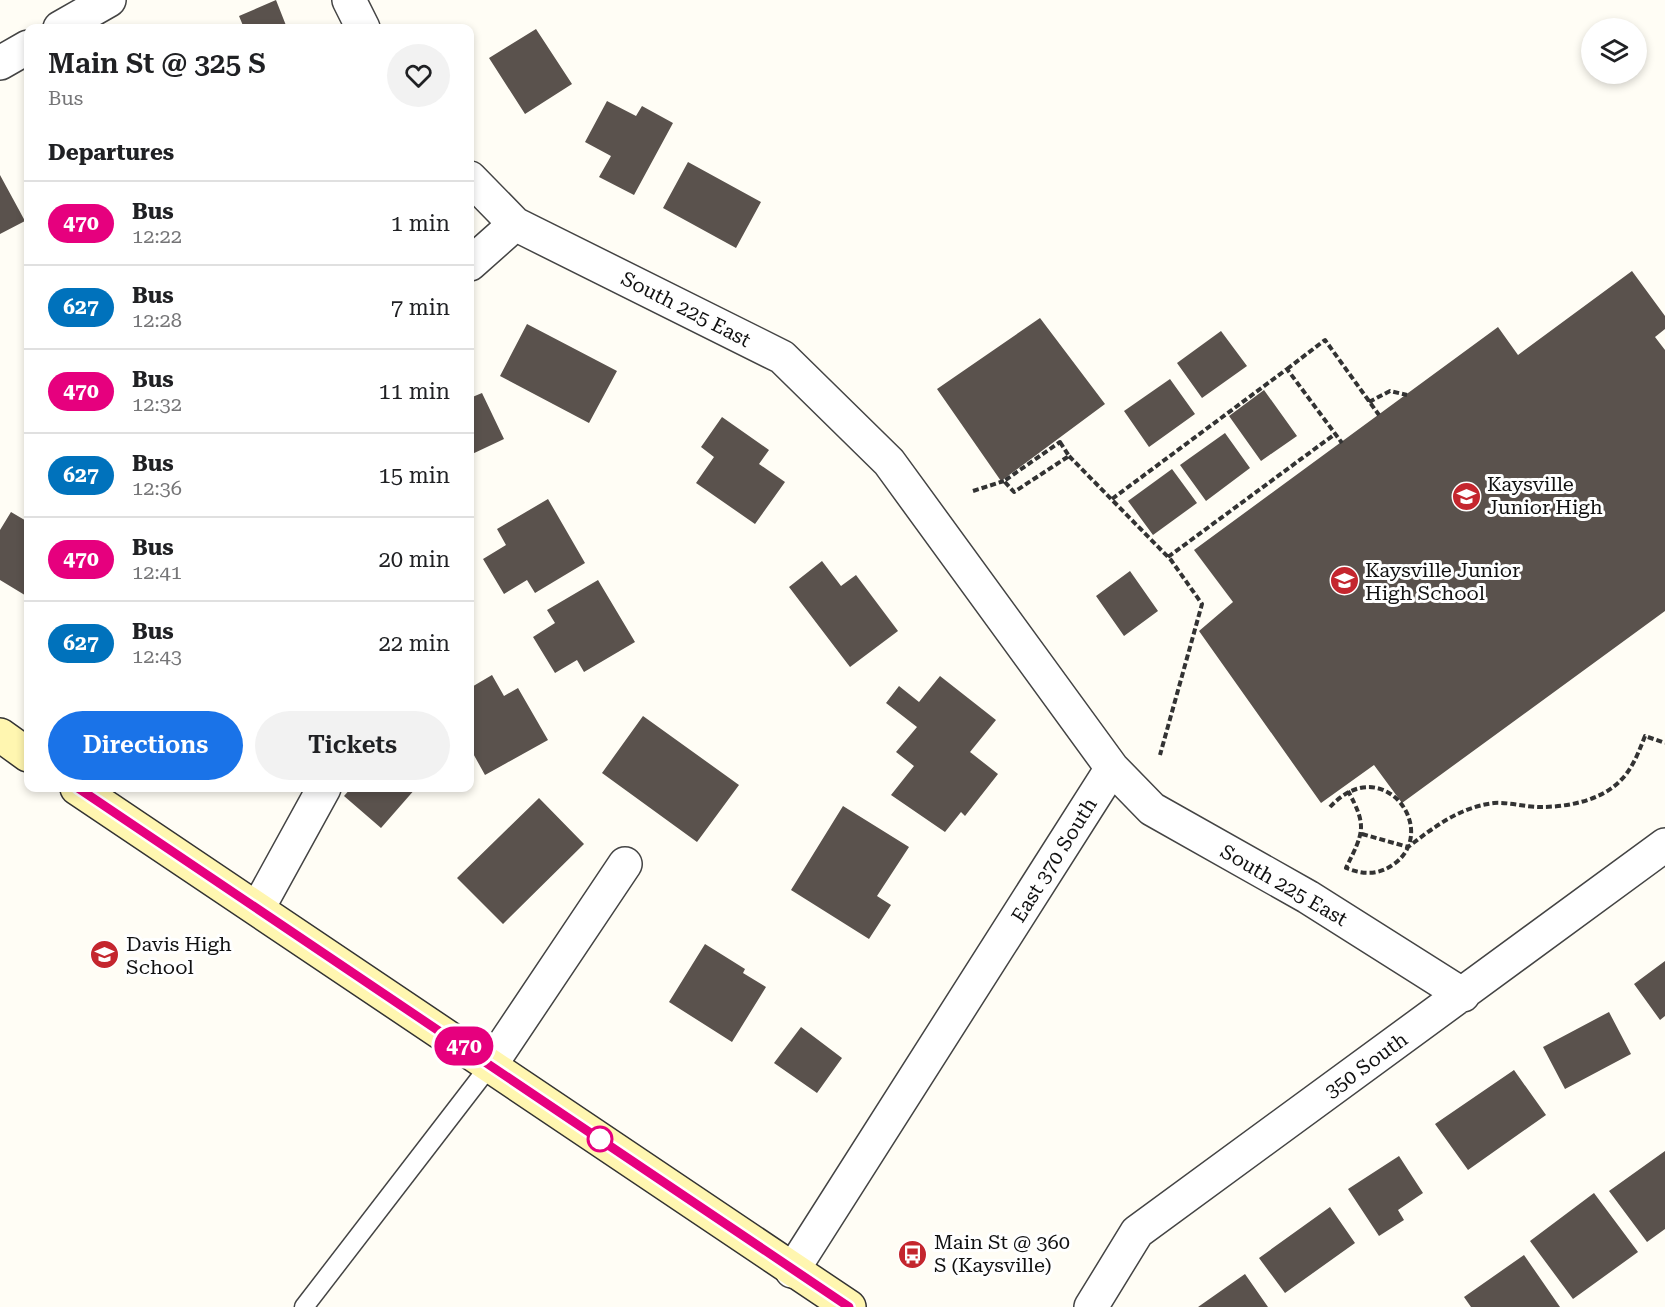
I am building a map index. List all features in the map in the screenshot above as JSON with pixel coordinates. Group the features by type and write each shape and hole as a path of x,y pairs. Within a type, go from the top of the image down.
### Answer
{"main road":[{"path":"0,735 24,752"},
{"path":"83,792 491,1064 792,1271 849,1307"}],"street":[{"path":"67,24 109,0"},
{"path":"349,0 361,24"},
{"path":"0,63 24,49"},
{"name":"South 225 East","path":"474,182 515,224 782,357 889,462 1112,768 1152,809 1308,897 1463,995"},
{"path":"474,260 515,224"},
{"name":"East 370 South","path":"792,1271 1112,768"},
{"path":"258,908 322,792"},
{"name":"350 South","path":"1091,1307 1137,1232 1665,845"},
{"path":"491,1064 625,864"}],"lane":[{"path":"304,1307 491,1064"}],"path":[{"path":"1112,499 1325,340 1379,415"},
{"path":"1287,369 1342,443"},
{"path":"1369,402 1390,391 1407,394"},
{"path":"1168,557 1335,434"},
{"path":"973,491 1004,481 1060,442 1069,456 1168,557 1203,604 1160,755"},
{"path":"1004,481 1014,492 1069,456"},
{"path":"1348,791 1358,811 1362,834 1346,868 1360,873 1387,869 1398,861 1408,847 1432,828 1464,810 1494,803 1540,807 1585,802 1621,781 1634,761 1645,736 1665,743"},
{"path":"1330,807 1348,791 1370,787 1384,790 1397,798 1410,822 1408,847"},
{"path":"1362,834 1408,847"}],"building":[{"path":"276,0 285,24 242,24 239,16"},
{"path":"536,29 572,84 525,114 489,58"},
{"path":"607,101 636,116 642,106 673,123 634,195 599,177 611,156 585,142"},
{"path":"688,162 761,202 736,248 663,208"},
{"path":"0,175 24,222 0,234"},
{"name":"Kaysville Junior High","path":"1632,271 1665,316 1665,329 1655,337 1665,350 1665,611 1402,803 1374,765 1321,803 1199,631 1233,602 1194,550 1498,327 1518,355"},
{"path":"1040,318 1105,404 1001,481 937,389"},
{"path":"527,324 617,371 589,423 500,376"},
{"path":"1221,331 1247,366 1202,398 1177,363"},
{"path":"1170,379 1195,414 1149,447 1124,411"},
{"path":"1264,390 1297,436 1261,461 1229,416"},
{"path":"482,393 504,439 474,453 474,396"},
{"path":"722,417 769,450 759,464 785,482 755,524 696,483 714,457 701,447"},
{"path":"1225,433 1250,468 1206,501 1180,465"},
{"path":"1172,469 1197,503 1153,535 1128,501"},
{"path":"548,499 585,563 535,593 527,580 504,594 483,559 506,545 497,529"},
{"path":"11,512 24,520 24,595 0,580 0,530"},
{"path":"822,561 841,586 856,575 898,631 850,667 789,587"},
{"path":"1130,571 1158,611 1124,636 1096,596"},
{"path":"598,580 635,642 584,672 577,660 555,673 533,637 555,623 547,610"},
{"path":"492,675 504,696 518,688 548,740 485,775 474,755 474,686"},
{"path":"940,676 996,720 970,752 998,774 965,816 961,812 945,832 891,795 914,766 896,752 917,727 886,703 899,686 919,702"},
{"path":"643,716 739,785 697,842 602,773"},
{"path":"348,792 412,792 381,828 344,796"},
{"path":"539,798 584,844 503,924 457,878"},
{"path":"843,806 909,847 877,896 891,905 869,939 791,890"},
{"path":"705,944 745,969 743,973 766,987 732,1042 669,1002"},
{"path":"1665,961 1665,1016 1660,1020 1634,984"},
{"path":"1609,1012 1631,1054 1565,1089 1543,1047"},
{"path":"801,1027 842,1058 817,1093 774,1063"},
{"path":"1514,1070 1546,1115 1468,1170 1435,1124"},
{"path":"1665,1151 1665,1229 1647,1242 1609,1191"},
{"path":"1399,1156 1423,1193 1398,1210 1404,1220 1379,1236 1348,1189"},
{"path":"1594,1193 1638,1252 1573,1299 1530,1241"},
{"path":"1330,1207 1355,1243 1285,1293 1259,1258"},
{"path":"1524,1255 1560,1307 1471,1307 1464,1297"},
{"path":"1245,1274 1268,1307 1198,1307"}],"bus line":[{"name":"470","path":"84,792 491,1064 792,1271 849,1307"}],"place":[{"name":"Kaysville Junior High","path":"1466,496"},
{"name":"Kaysville Junior High School","path":"1344,581"},
{"name":"Davis High School","path":"105,955"},
{"name":"Main St @ 360 S (Kaysville)","path":"913,1254"}]}
